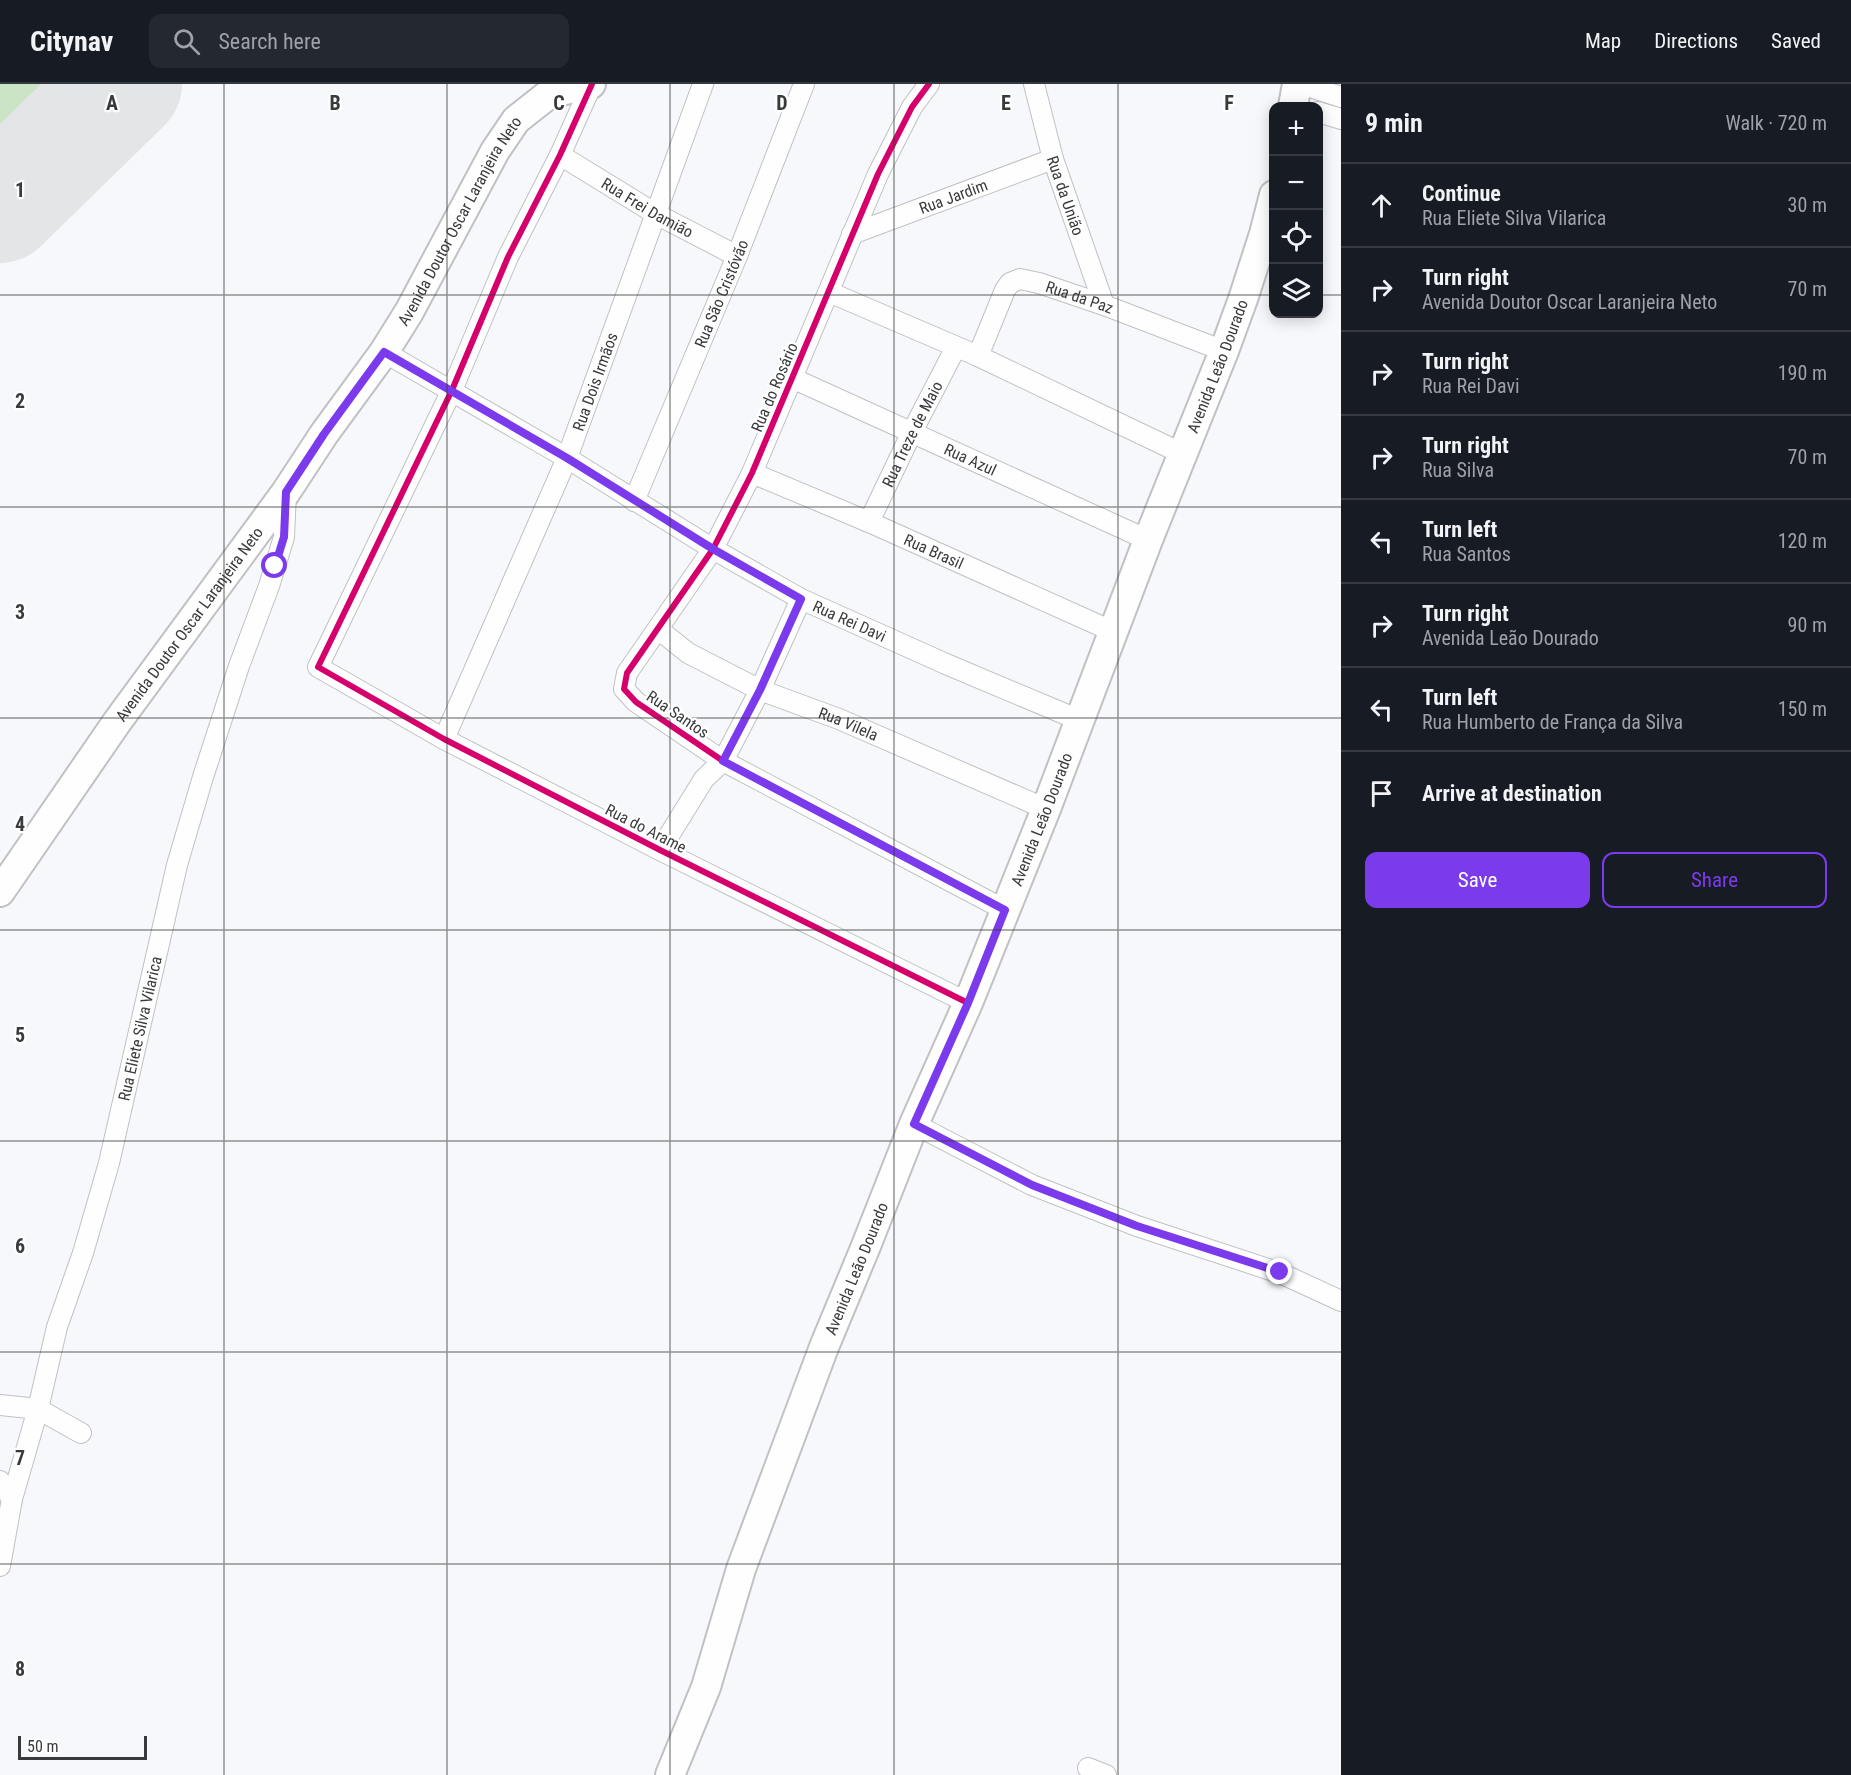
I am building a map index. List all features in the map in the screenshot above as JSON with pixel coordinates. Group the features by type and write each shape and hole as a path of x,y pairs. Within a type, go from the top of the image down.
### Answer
{"main road":[{"name":"Avenida Doutor Oscar Laranjeira Neto","path":"0,891 117,722 286,492 324,434 384,352 409,312 495,152 516,120 550,89 591,84"},
{"name":"Avenida Leão Dourado","path":"670,1775 706,1687 741,1569 790,1435 914,1124 968,1003 1046,808 1148,540 1224,351 1270,210"}],"street":[{"path":"452,390 508,257 560,155 591,84"},
{"name":"Rua Dois Irmãos","path":"444,739 567,458 703,84"},
{"name":"Rua São Cristóvão","path":"634,501 737,256 804,84"},
{"name":"Rua do Rosário","path":"624,689 627,673 713,549 752,472 878,174 912,107 929,84"},
{"name":"Rua da União","path":"1034,84 1053,159 1104,305"},
{"path":"1301,99 1341,97"},
{"path":"1301,99 1341,119"},
{"name":"Rua Frei Damião","path":"560,155 657,214 737,256"},
{"name":"Rua Jardim","path":"852,234 1053,159"},
{"name":"Rua da Paz","path":"978,356 1005,290 1014,281 1020,279 1104,305 1224,351"},
{"path":"829,292 978,356 1183,454"},
{"name":"Rua Treze de Maio","path":"869,522 956,347"},
{"name":"Rua Rei Davi","path":"384,352 567,458 713,549 801,599 1079,720"},
{"name":"Rua Azul","path":"792,378 1148,540"},
{"name":"Rua do Arame","path":"452,390 318,666 444,739 660,850 968,1003"},
{"name":"Rua Brasil","path":"752,472 1114,632"},
{"name":"Rua Eliete Silva Vilarica","path":"0,1566 12,1499 38,1409 57,1327 83,1253 109,1163 177,865 202,777 280,549 285,525 286,492"},
{"path":"660,850 704,779 723,761 760,690 801,599"},
{"name":"Rua Vilela","path":"658,629 688,653 760,690 839,719 1046,808"},
{"name":"Rua Santos","path":"624,689 636,702 723,761 1005,910"},
{"path":"914,1124 1032,1185 1137,1226 1280,1272 1341,1301"},
{"path":"0,1405 38,1409 81,1433"},
{"path":"0,1481 12,1499"}],"green space":[{"path":"0,84 62,84 0,144"}],"runway":[{"path":"0,205 124,84"}],"cycle path":[{"path":"592,84 560,155 508,257 452,390 318,667 444,739 660,850 968,1003"},
{"path":"929,84 912,107 878,174 752,473 713,549 627,673 624,689 636,702 723,761 1005,910"}],"route":[{"path":"275,566 284,537 286,492 324,434 384,352 567,458 713,549 801,599 760,690 723,761 1005,910 968,1003 914,1124 1032,1185 1137,1226 1280,1272"}]}
